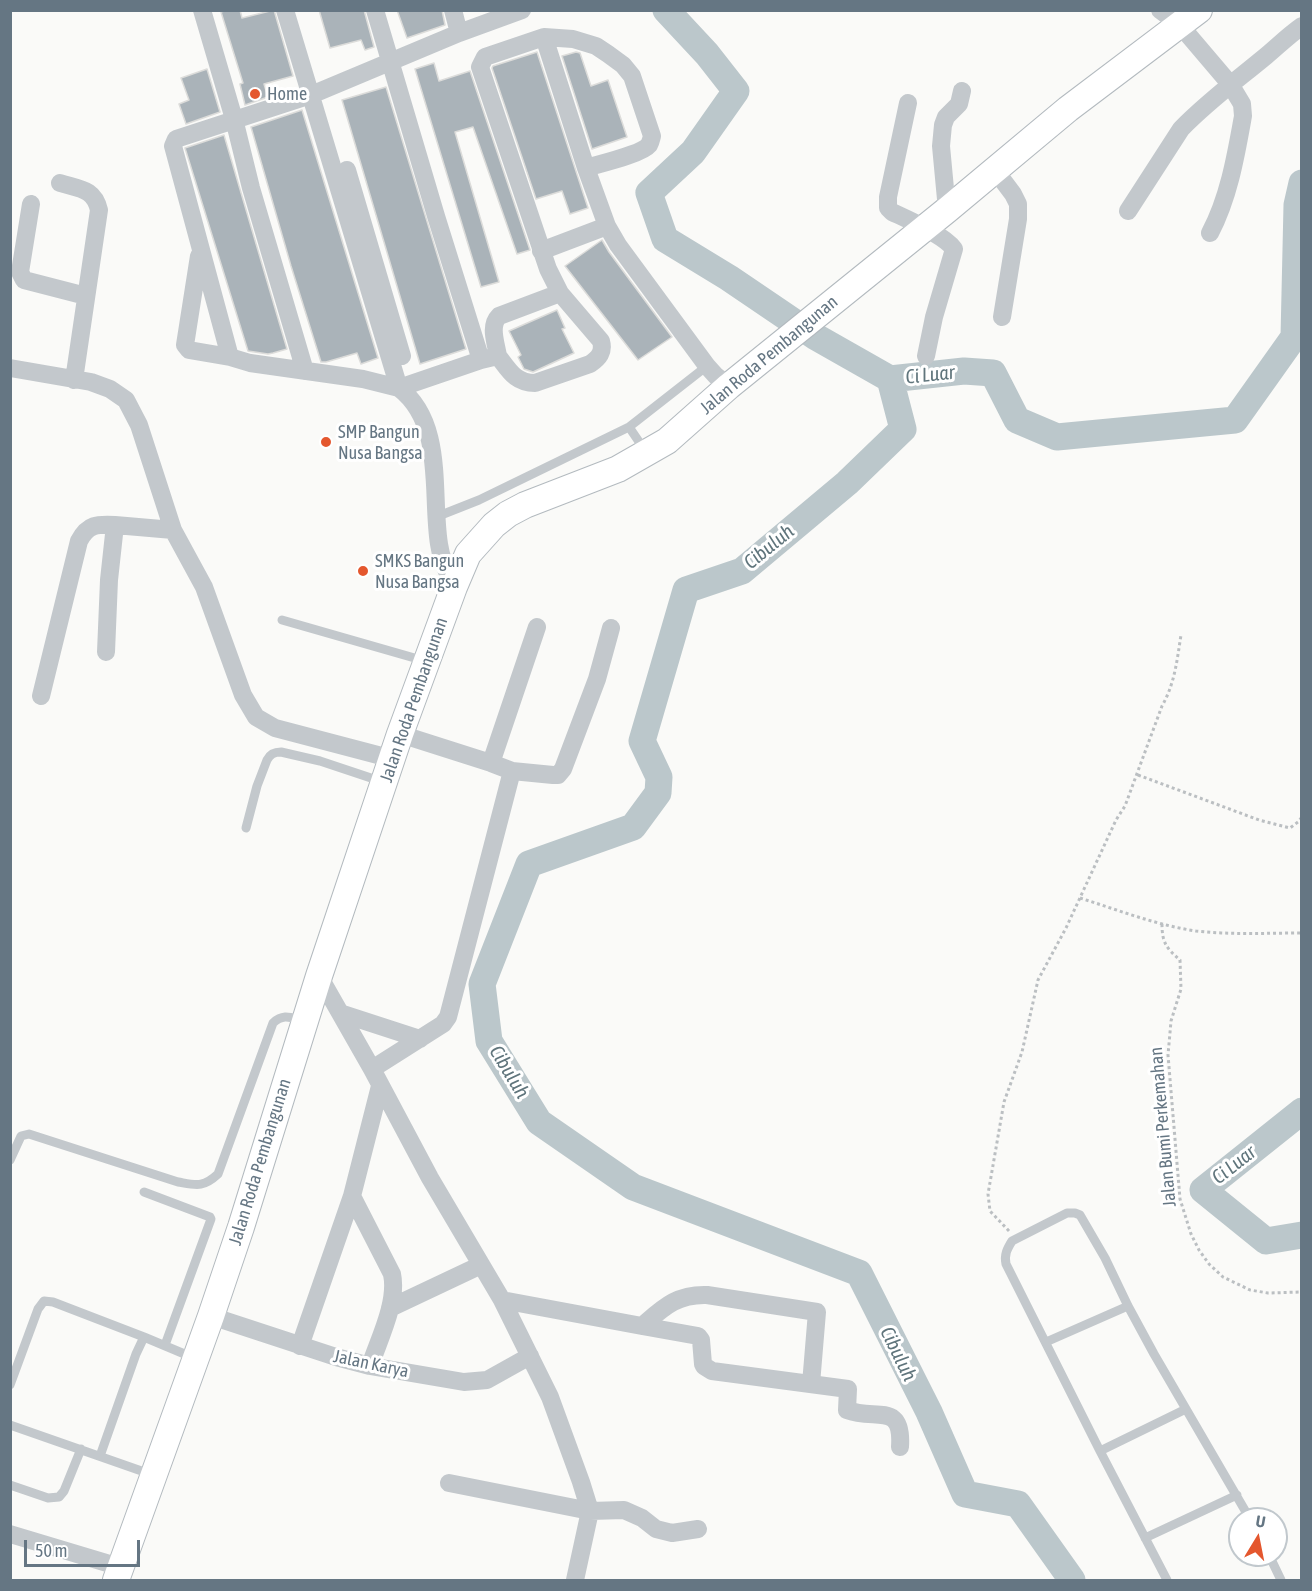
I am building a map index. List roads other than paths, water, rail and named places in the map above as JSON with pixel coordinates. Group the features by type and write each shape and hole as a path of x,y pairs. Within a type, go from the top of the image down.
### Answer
{"street":[{"path":"202,10 305,371"},
{"path":"285,10 316,93 407,390 423,419 434,458 436,517 441,558 453,587"},
{"path":"296,10 316,93"},
{"path":"375,10 436,216 489,358 516,378 527,383 535,383 590,364 598,358 602,347 601,341 560,292 548,269 480,67 485,57 544,37 573,39 596,46 623,65 632,76 652,136 648,147 586,168"},
{"path":"453,10 459,33"},
{"path":"230,357 173,146 176,139 316,93 459,33 522,10"},
{"path":"1180,15 1230,84 1242,105 1243,116 1224,200 1210,233"},
{"name":"Jalan Roda Pembangunan","path":"118,1574 241,1227 304,1021 400,734 453,587 468,554 494,525 508,514 525,505 618,469 679,432 729,386 947,210 1180,15"},
{"path":"1128,211 1181,129 1230,84 1302,26"},
{"path":"544,37 607,226 618,245 707,366 729,386"},
{"path":"947,210 941,146 943,125 946,117 959,104 962,91"},
{"path":"908,103 887,203 888,208 948,242 954,249 934,317 926,356"},
{"path":"995,170 1014,194 1018,204 1018,219 1002,318"},
{"path":"60,183 94,195 99,210 74,380"},
{"path":"32,204 20,272 24,280 86,296"},
{"path":"541,251 607,226"},
{"path":"200,249 185,345 189,350 250,363 363,379 407,390 489,358"},
{"path":"489,358 495,321 499,316 560,292"},
{"path":"10,368 91,382 126,399 139,425 174,530 204,587 243,695 256,717 275,728 389,771"},
{"path":"41,696 79,541 89,528 100,524 174,530"},
{"path":"106,652 109,579 115,525"},
{"path":"491,763 537,627"},
{"path":"400,734 512,771 553,775 561,772 597,679 611,628"},
{"path":"372,1069 443,1024 448,1017 512,771"},
{"path":"319,976 430,1178 502,1300 550,1397 590,1511 575,1581"},
{"path":"340,1013 420,1039"},
{"path":"300,1346 352,1196 380,1086"},
{"path":"352,1196 394,1282 390,1308 370,1366"},
{"path":"390,1308 481,1265"},
{"path":"642,1326 674,1301 696,1294 817,1312 812,1384"},
{"path":"502,1300 698,1336 701,1340 703,1364 712,1371 848,1389 847,1407 850,1411 895,1419 901,1437 900,1448"},
{"name":"Jalan Karya","path":"211,1316 300,1346 370,1366 464,1382 487,1380 530,1356"},
{"path":"449,1482 590,1511 624,1510 642,1518 656,1529 672,1533 698,1529"},
{"path":"10,1534 118,1574"}],"lane":[{"path":"436,517 479,500 628,427 707,366"},
{"path":"628,427 647,453"},
{"path":"282,620 427,662"},
{"path":"246,828 257,786 267,760 276,752 320,762 389,771"},
{"path":"10,1160 21,1136 29,1134 177,1182 197,1185 209,1183 218,1174 273,1023 285,1016 304,1021"},
{"path":"144,1192 211,1219 165,1345"},
{"path":"1167,1581 1006,1264 1007,1249 1012,1241 1067,1213 1080,1215 1105,1258 1128,1306 1244,1507"},
{"path":"10,1385 38,1309 44,1301 53,1302 195,1358"},
{"path":"1046,1342 1128,1306"},
{"path":"100,1456 144,1337"},
{"path":"1100,1451 1186,1409"},
{"path":"10,1425 153,1475"},
{"path":"10,1485 48,1498 59,1497 64,1491 81,1449"},
{"path":"1145,1538 1237,1495"},
{"path":"1275,1567 1281,1581"}],"waterway":[{"name":"Ci Luar","path":"666,10 707,54 736,91 693,152 649,193 665,239 729,278 816,337 890,379 964,371 993,373 1017,420 1057,437 1235,420 1294,337 1297,205 1302,183"},
{"name":"Cibuluh","path":"890,379 903,429 847,483 742,571 686,590 642,741 659,777 658,793 633,827 529,864 482,984 489,1041 539,1122 633,1187 859,1273 929,1412 965,1494 1018,1504 1072,1580"},
{"name":"Ci Luar","path":"1302,1111 1203,1190 1266,1241 1302,1235"}],"place":[{"name":"Home","path":"255,94"},
{"name":"SMP Bangun Nusa Bangsa","path":"326,442"},
{"name":"SMKS Bangun Nusa Bangsa","path":"363,571"}]}
